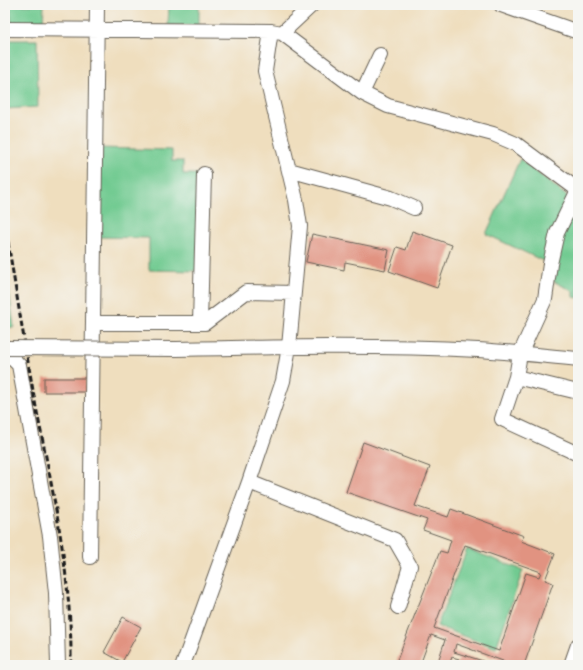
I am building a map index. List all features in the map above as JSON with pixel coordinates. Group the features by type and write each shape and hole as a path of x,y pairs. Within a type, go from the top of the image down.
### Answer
{"street":[{"path":"90,557 97,5"},
{"path":"183,665 249,482 283,381 289,347 300,226 289,170 265,70 277,32 312,5"},
{"path":"501,5 578,32"},
{"path":"5,29 277,32 362,93 388,106 492,134 516,144 578,190 557,233 550,264 545,299 520,354 516,377 502,419 578,454"},
{"path":"362,93 380,55"},
{"path":"289,170 391,198 414,208"},
{"path":"200,323 204,174"},
{"path":"93,323 205,323 246,292 293,293"},
{"path":"58,665 56,593 50,536 12,365 5,349 176,349 289,347 401,348 479,350 578,359"},
{"path":"516,377 578,392"},
{"path":"249,482 395,540 410,566 398,607"},
{"path":"571,665 578,645"}],"green space":[{"path":"9,5 44,5 43,26 12,26"},
{"path":"169,5 199,5 199,26 168,25"},
{"path":"8,40 37,40 38,107 5,109 5,59 8,59"},
{"path":"99,148 172,150 172,161 183,161 183,174 199,174 197,271 149,270 149,238 97,237"},
{"path":"520,159 578,205 578,298 573,297 573,291 553,281 556,267 486,234"},
{"path":"5,268 14,327 5,328"},
{"path":"467,549 523,570 496,648 437,626"}],"building":[{"path":"412,231 452,245 437,288 389,271 397,247 406,250"},
{"path":"312,234 389,250 385,270 345,262 344,270 306,262"},
{"path":"44,378 86,378 86,392 44,392"},
{"path":"363,442 430,467 415,506 448,517 451,509 524,536 521,541 555,554 545,580 553,583 524,665 514,665 456,644 454,652 483,661 481,665 456,665 459,659 452,657 449,665 437,665 445,640 431,635 420,665 395,665 440,551 447,553 451,540 423,530 427,520 346,492","holes":["465,545 541,572 539,577 526,573 499,651 434,628"]},
{"path":"123,617 141,627 122,662 104,652"}],"railway":[{"path":"5,224 36,407 55,503 65,568 71,665"}]}
